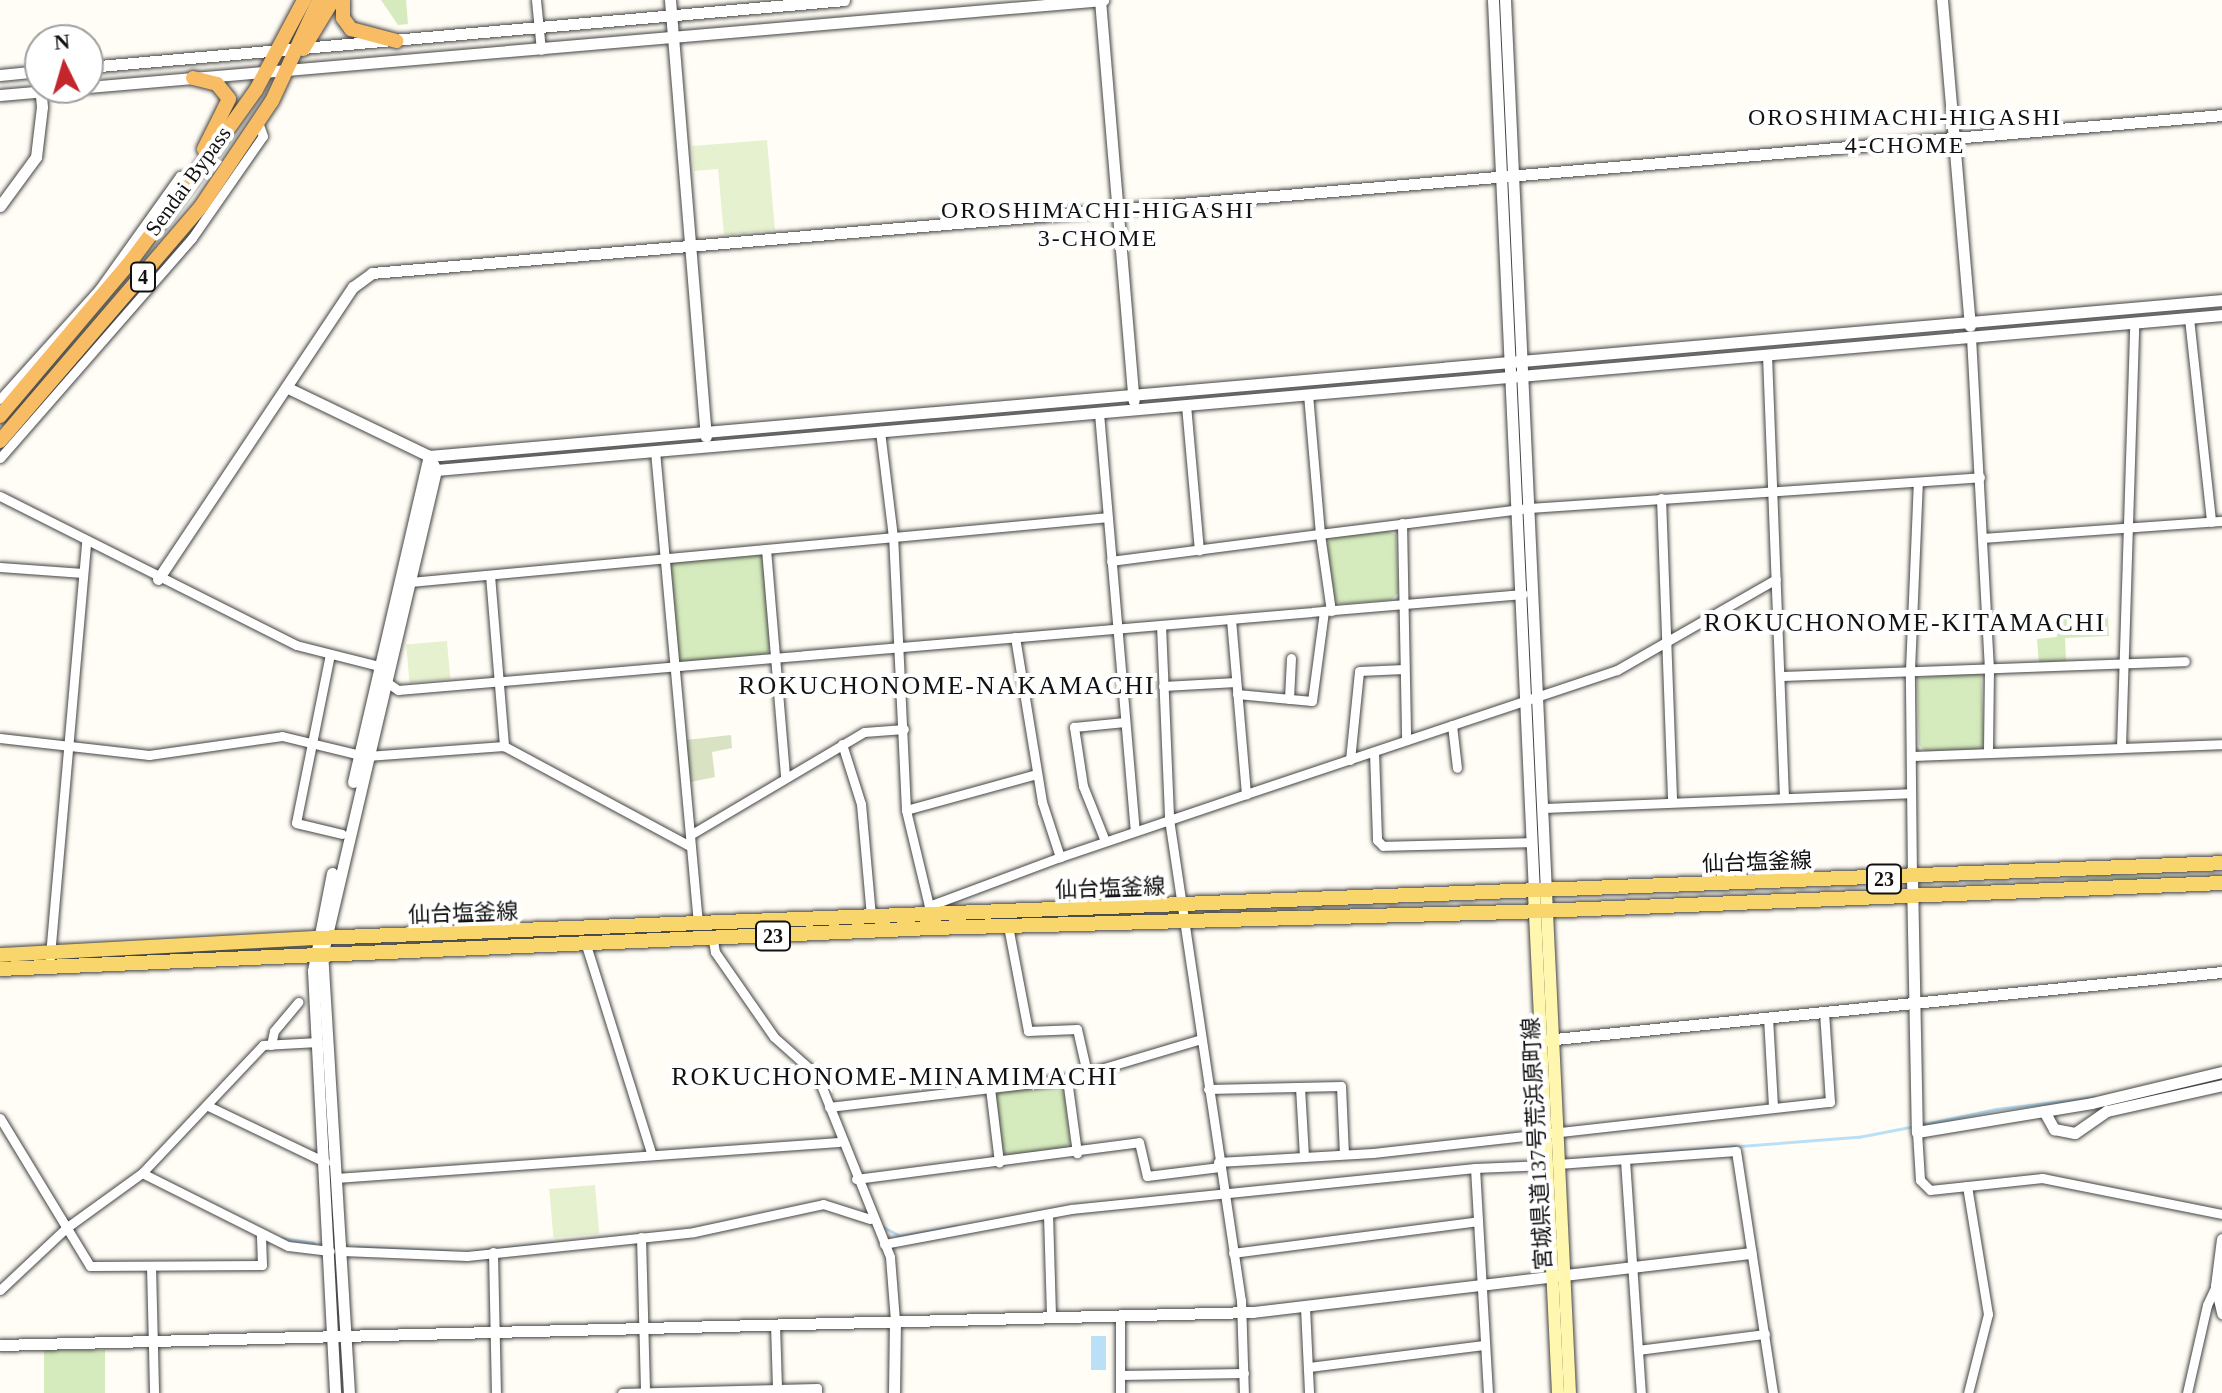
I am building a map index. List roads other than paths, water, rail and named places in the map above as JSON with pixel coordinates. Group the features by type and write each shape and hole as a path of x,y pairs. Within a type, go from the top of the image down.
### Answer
{"highway":[{"name":"Sendai Bypass","path":"0,416 121,273 193,178 266,71 304,0"},
{"name":"4","path":"299,51 319,0"},
{"name":"4","path":"288,68 333,0"},
{"path":"343,0 342,11 351,29 396,41"},
{"name":"Sendai Bypass","path":"0,441 202,205 258,122 288,68"},
{"path":"193,78 222,87 230,102 205,146 202,165"}],"main road":[{"name":"仙台塩釜線","path":"0,969 49,960 321,938 1540,893 2222,863"},
{"name":"仙台塩釜線","path":"0,955 49,960 318,956 713,940 930,916 1008,926 1184,923 2222,883"},
{"name":"宮城県道137号荒浜原町線","path":"1540,893 1557,1277 1558,1393"},
{"name":"宮城県道137号荒浜原町線","path":"1557,1277 1570,1393"}],"street":[{"path":"536,0 541,50"},
{"path":"670,0 707,446"},
{"path":"104,66 299,51 844,0"},
{"path":"104,86 1101,0 1135,409"},
{"path":"1493,0 1508,175"},
{"path":"1505,0 1515,361 1521,376 1533,698 1532,842 1540,893"},
{"path":"1942,0 1980,477 1989,668 1988,753"},
{"path":"0,75 24,73"},
{"path":"0,95 24,93"},
{"path":"1,204 36,157 39,104"},
{"path":"158,579 353,287 372,273 2222,115"},
{"path":"0,458 192,238 263,136 258,122"},
{"path":"0,399 99,289 180,176 193,178"},
{"path":"288,388 429,456 2222,300"},
{"path":"436,470 2222,315"},
{"path":"1983,538 2217,522 2189,318"},
{"path":"2121,747 2134,323"},
{"path":"1767,355 1784,798"},
{"path":"1515,361 1508,377 1524,508 1523,594 1542,808 1540,893"},
{"path":"1237,694 1312,701 1327,611 1308,394"},
{"path":"1186,405 1199,550"},
{"path":"1099,413 1135,830"},
{"path":"880,431 902,647 906,810 930,916 1060,857 1135,830 1617,670 1776,579"},
{"path":"655,451 698,925"},
{"path":"349,1393 347,1334 325,1162 318,1042 318,956 342,834 385,681 436,470 429,456"},
{"path":"321,938 364,756 379,666 429,456"},
{"path":"1111,561 1524,508 1980,477"},
{"path":"1918,482 1910,670 1912,878 1909,894 1917,1132 1924,1188 2042,1178 2222,1214"},
{"path":"0,496 158,579 296,645 379,666"},
{"path":"1661,498 1672,802"},
{"path":"409,582 1107,517"},
{"path":"1402,523 1406,740"},
{"path":"49,960 86,541"},
{"path":"766,549 785,776"},
{"path":"0,567 83,573"},
{"path":"490,575 504,746"},
{"path":"379,666 385,681 398,690 1523,594"},
{"path":"1231,619 1246,794"},
{"path":"1161,625 1169,819 1184,907 1222,1195 1243,1313 1244,1393"},
{"path":"1015,637 1037,774 1060,857"},
{"path":"330,654 296,823 342,834"},
{"path":"1289,699 1291,658"},
{"path":"1780,676 2185,661"},
{"path":"1350,760 1359,671 1404,669"},
{"path":"1163,686 1236,682"},
{"path":"1105,841 1083,786 1074,727 1125,722"},
{"path":"1452,725 1457,768"},
{"path":"690,840 785,776 864,732 904,729"},
{"path":"0,738 149,755 282,736 364,756 504,746 690,840"},
{"path":"842,744 861,804 871,917"},
{"path":"1911,756 2222,744"},
{"path":"1374,752 1377,840 1383,846 1532,842"},
{"path":"906,810 1037,774"},
{"path":"1542,808 1911,793"},
{"path":"1008,926 1028,1031 1077,1029 1087,1073"},
{"path":"713,940 715,952 774,1037 812,1067 870,1219 884,1244 894,1274 894,1393"},
{"path":"586,945 652,1155"},
{"path":"318,956 336,1178 335,1393"},
{"path":"1546,1040 2222,972"},
{"path":"271,1045 274,1031 298,1002"},
{"path":"856,1179 1077,1153 1139,1142 1147,1176 1218,1164 1344,1154 1830,1102 1824,1012"},
{"path":"1768,1017 1773,1107"},
{"path":"829,1107 1067,1079 1201,1039"},
{"path":"0,1290 66,1228 142,1173 263,1045 318,1042"},
{"path":"1917,1132 2092,1103 2222,1072"},
{"path":"1067,1079 1077,1153"},
{"path":"2044,1111 2054,1129 2075,1133 2107,1111 2222,1085"},
{"path":"1208,1089 1341,1086 1344,1154"},
{"path":"1300,1087 1304,1157"},
{"path":"990,1088 999,1162"},
{"path":"208,1106 325,1162"},
{"path":"0,1118 90,1266 262,1265 261,1234"},
{"path":"336,1178 839,1142"},
{"path":"884,1244 1048,1214 1222,1195 1475,1168 1736,1151 1773,1393"},
{"path":"1625,1160 1641,1393"},
{"path":"1475,1168 1488,1393"},
{"path":"142,1173 288,1246 336,1251 493,1252 694,1232 823,1204 870,1219"},
{"path":"1967,1186 1988,1314 1968,1393"},
{"path":"1048,1214 1051,1317"},
{"path":"1233,1253 1478,1221"},
{"path":"641,1237 645,1393"},
{"path":"2187,1393 2207,1305 2216,1286 2222,1239"},
{"path":"493,1252 496,1393"},
{"path":"0,1345 495,1328 1243,1313 1751,1253"},
{"path":"151,1266 154,1393"},
{"path":"2216,1286 2222,1313"},
{"path":"1305,1307 1309,1393"},
{"path":"1120,1316 1120,1393"},
{"path":"775,1324 777,1389"},
{"path":"1638,1350 1765,1334"},
{"path":"1309,1367 1484,1345"},
{"path":"1120,1375 1244,1373"},
{"path":"622,1393 817,1388 817,1393"}],"water":[{"path":"1091,1336 1106,1336 1106,1370 1091,1370"}],"waterway":[{"path":"1920,1125 1996,1109 2094,1097"},
{"path":"1622,1155 1858,1137 1910,1127"},
{"path":"883,1227 900,1236 956,1226"},
{"path":"282,1238 314,1243"},
{"path":"476,1251 552,1243"},
{"path":"357,1247 449,1251"}],"district":[{"name":"OROSHIMACHI-HIGASHI 4-CHOME","path":"1905,132"},
{"name":"OROSHIMACHI-HIGASHI 3-CHOME","path":"1098,225"},
{"name":"ROKUCHONOME-KITAMACHI","path":"1905,623"},
{"name":"ROKUCHONOME-NAKAMACHI","path":"947,686"},
{"name":"ROKUCHONOME-MINAMIMACHI","path":"895,1077"}]}
